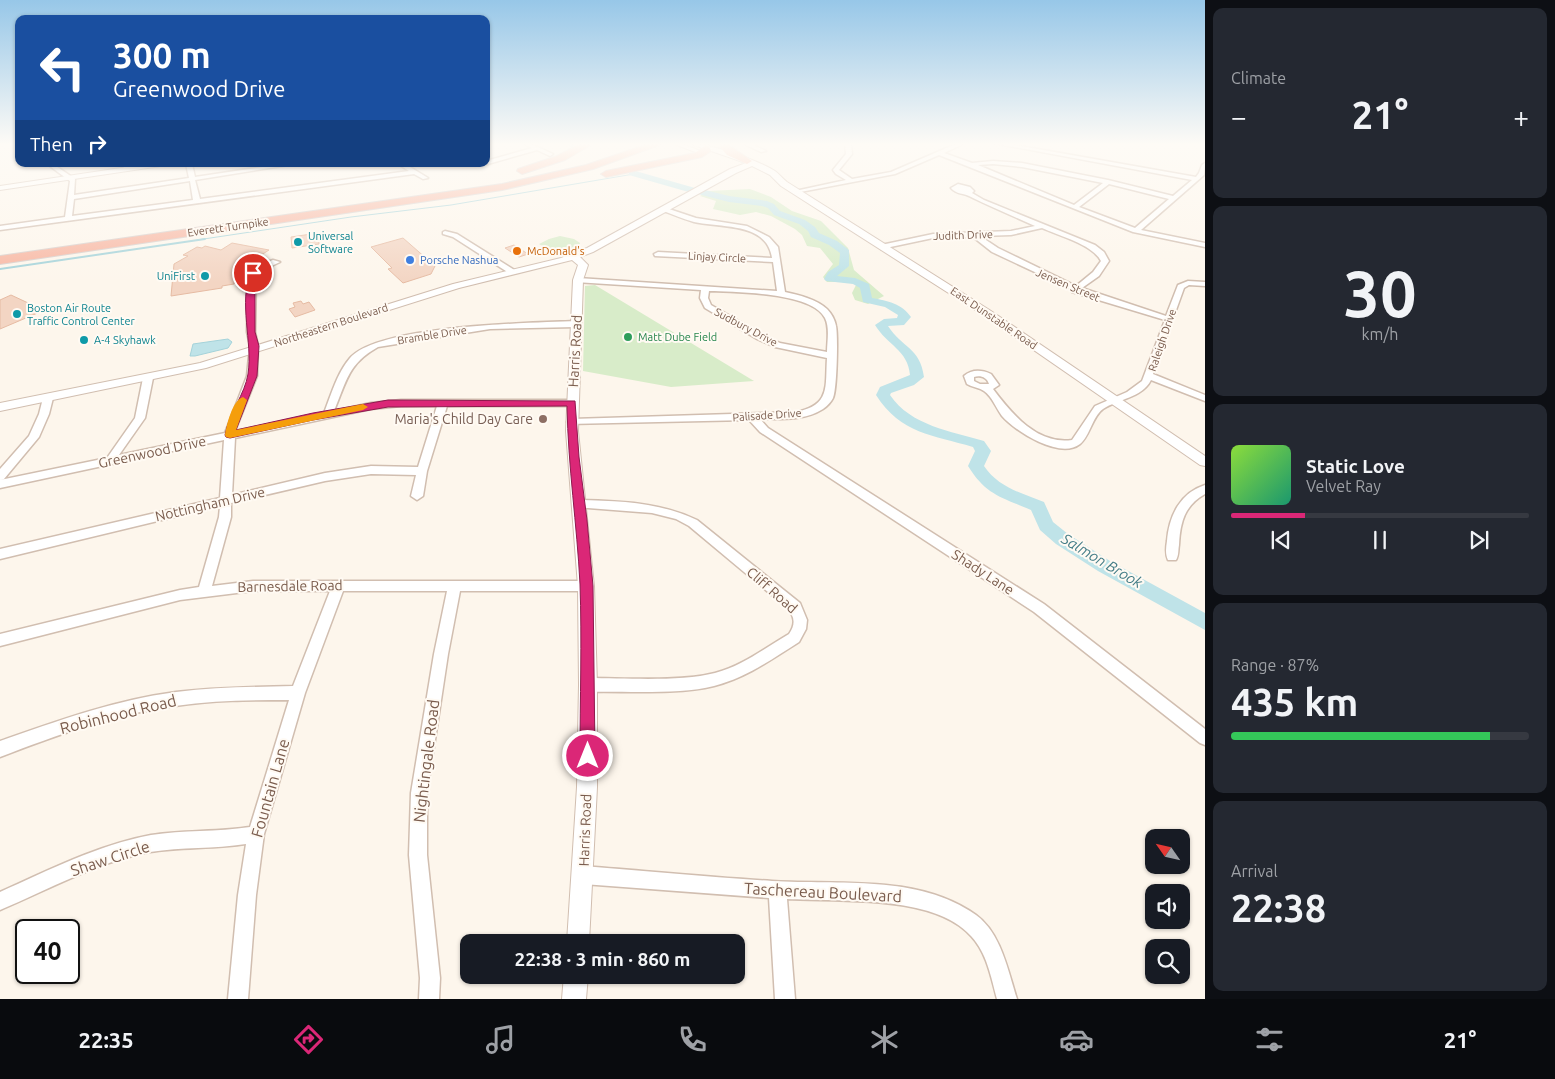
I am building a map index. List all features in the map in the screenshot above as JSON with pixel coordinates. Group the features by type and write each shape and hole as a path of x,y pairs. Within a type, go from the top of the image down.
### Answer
{"highway":[{"path":"0,252 414,190"},
{"name":"Everett Turnpike","path":"0,252 446,190"},
{"name":"Everett Turnpike","path":"0,260 488,190"},
{"path":"332,212 517,190"}],"street":[{"path":"68,219 72,190"},
{"path":"72,197 119,190"},
{"path":"194,190 196,202"},
{"path":"0,228 286,190"},
{"path":"578,268 598,245 700,190"},
{"name":"East Dunstable Road","path":"793,190 987,313 1205,462"},
{"path":"796,192 808,190"},
{"path":"1031,190 1074,208 1135,230 1205,245"},
{"path":"1074,208 1098,190"},
{"path":"1139,190 1173,198"},
{"path":"1135,230 1184,190"},
{"path":"968,193 1092,247 1104,257 1105,261 1100,270 1075,290"},
{"path":"663,209 695,220 739,226 756,232 772,242 781,293"},
{"name":"Judith Drive","path":"884,248 933,236 1011,233 1043,226"},
{"path":"445,233 455,235 512,271"},
{"name":"Jensen Street","path":"974,234 981,241 1051,280 1107,301 1169,319"},
{"name":"Linjay Circle","path":"658,254 776,260"},
{"path":"204,591 222,531 232,423 250,384 254,346 251,332 252,276 260,268 276,262"},
{"name":"Northeastern Boulevard","path":"0,407 202,366 442,290 512,271 578,268"},
{"name":"Palisade Drive","path":"572,422 752,417 796,414 813,410 821,406 828,398 832,356 832,327 824,311 805,300 781,293 705,289 578,268"},
{"name":"Harris Road","path":"578,268 572,422 586,586 588,685 583,875 579,934"},
{"name":"Raleigh Drive","path":"986,388 1002,410 1022,429 1040,439 1062,445 1078,440 1094,413 1103,405 1136,390 1149,376 1179,289 1183,285 1193,282 1205,284"},
{"name":"Sudbury Drive","path":"705,289 704,298 708,306 760,337 788,348 832,356"},
{"name":"Bramble Drive","path":"328,414 345,372 353,360 361,352 376,346 409,338 490,326 576,324"},
{"path":"1149,376 1205,398"},
{"path":"110,461 140,418 148,378"},
{"path":"0,476 34,437 44,414 48,398"},
{"path":"417,496 422,471 442,403"},
{"name":"Greenwood Drive","path":"0,484 328,414 388,404 572,403"},
{"name":"Shady Lane","path":"752,417 764,430 1038,608 1205,738"},
{"name":"Nottingham Drive","path":"0,554 344,474 384,470 422,471"},
{"path":"1172,557 1176,519 1189,498 1205,489"},
{"name":"Cliff Road","path":"579,504 648,507 664,510 684,518 791,603 798,610 802,618 794,638 744,669 714,680 682,684 588,685"},
{"name":"Fountain Lane","path":"238,999 247,895 256,834 298,693 339,585"},
{"name":"Nightingale Road","path":"429,999 430,978 418,855 418,793 441,654 455,585"},
{"name":"Barnesdale Road","path":"0,640 135,605 204,591 253,586 586,586"},
{"name":"Robinhood Road","path":"0,749 70,725 158,701 188,697 298,693"},
{"name":"Shaw Circle","path":"0,901 92,862 127,850 173,841 225,840 256,834"},
{"name":"Taschereau Boulevard","path":"583,875 777,890 898,896 934,903 953,911 971,923 986,941 998,966 1008,999"},
{"path":"777,890 785,999"},
{"path":"574,999 575,984"}],"green space":[{"path":"752,190 771,197 792,211 821,221 848,248 854,270 884,296 868,304 855,300 852,293 856,285 853,282 827,282 823,277 833,264 820,248 807,246 802,235 795,229 771,216 756,212 740,215 713,209 716,201 700,196 708,191"},
{"path":"560,236 574,239 580,243 579,247 555,254 539,244 549,239"},
{"path":"595,285 754,381 671,387 583,371 585,286"}],"water":[{"path":"228,339 232,342 228,348 190,356 193,344"}],"building":[{"path":"318,233 319,244 292,248 291,237"},
{"name":"Porsche Nashua","path":"403,238 435,266 431,274 403,283 388,269 392,268 371,247"},
{"name":"UniFirst","path":"232,243 269,250 241,268 242,270 236,273 234,284 222,286 222,288 171,296 174,264 188,256 183,255 197,247 202,248 205,246 221,250"},
{"name":"McDonald's","path":"514,245 528,254 519,257 505,248"},
{"name":"Boston Air Route Traffic Control Center","path":"11,295 41,309 37,311 40,312 0,329 0,300"},
{"path":"301,301 303,304 309,302 315,310 295,317 289,309 295,307 293,303"}],"waterway":[{"path":"197,240 351,217 451,205 542,190"},
{"name":"Salmon Brook","path":"701,192 729,199 764,203 771,206 777,213 802,222 812,229 815,235 833,243 845,252 844,266 832,274 830,279 855,281 865,286 867,300 894,307 905,317 900,322 888,322 881,325 886,333 909,353 916,367 917,377 909,382 885,390 883,395 891,407 912,423 979,444 983,451 976,466 985,480 1001,491 1038,506 1046,526 1062,539 1104,566 1205,622"},
{"path":"0,269 205,239"}],"slow traffic":[{"path":"243,400 232,423 230,435 363,407"}],"place":[{"name":"Universal Software","path":"298,242"},
{"name":"McDonald's","path":"517,251"},
{"name":"Porsche Nashua","path":"410,260"},
{"name":"UniFirst","path":"205,276"},
{"name":"Boston Air Route Traffic Control Center","path":"17,314"},
{"name":"Matt Dube Field","path":"628,337"},
{"name":"A-4 Skyhawk","path":"84,340"},
{"name":"Maria's Child Day Care","path":"543,419"}],"route":[{"path":"253,273 251,289 251,332 254,346 252,376 232,423 230,435 313,416 388,404 572,403 572,431 586,586 588,756"}]}
